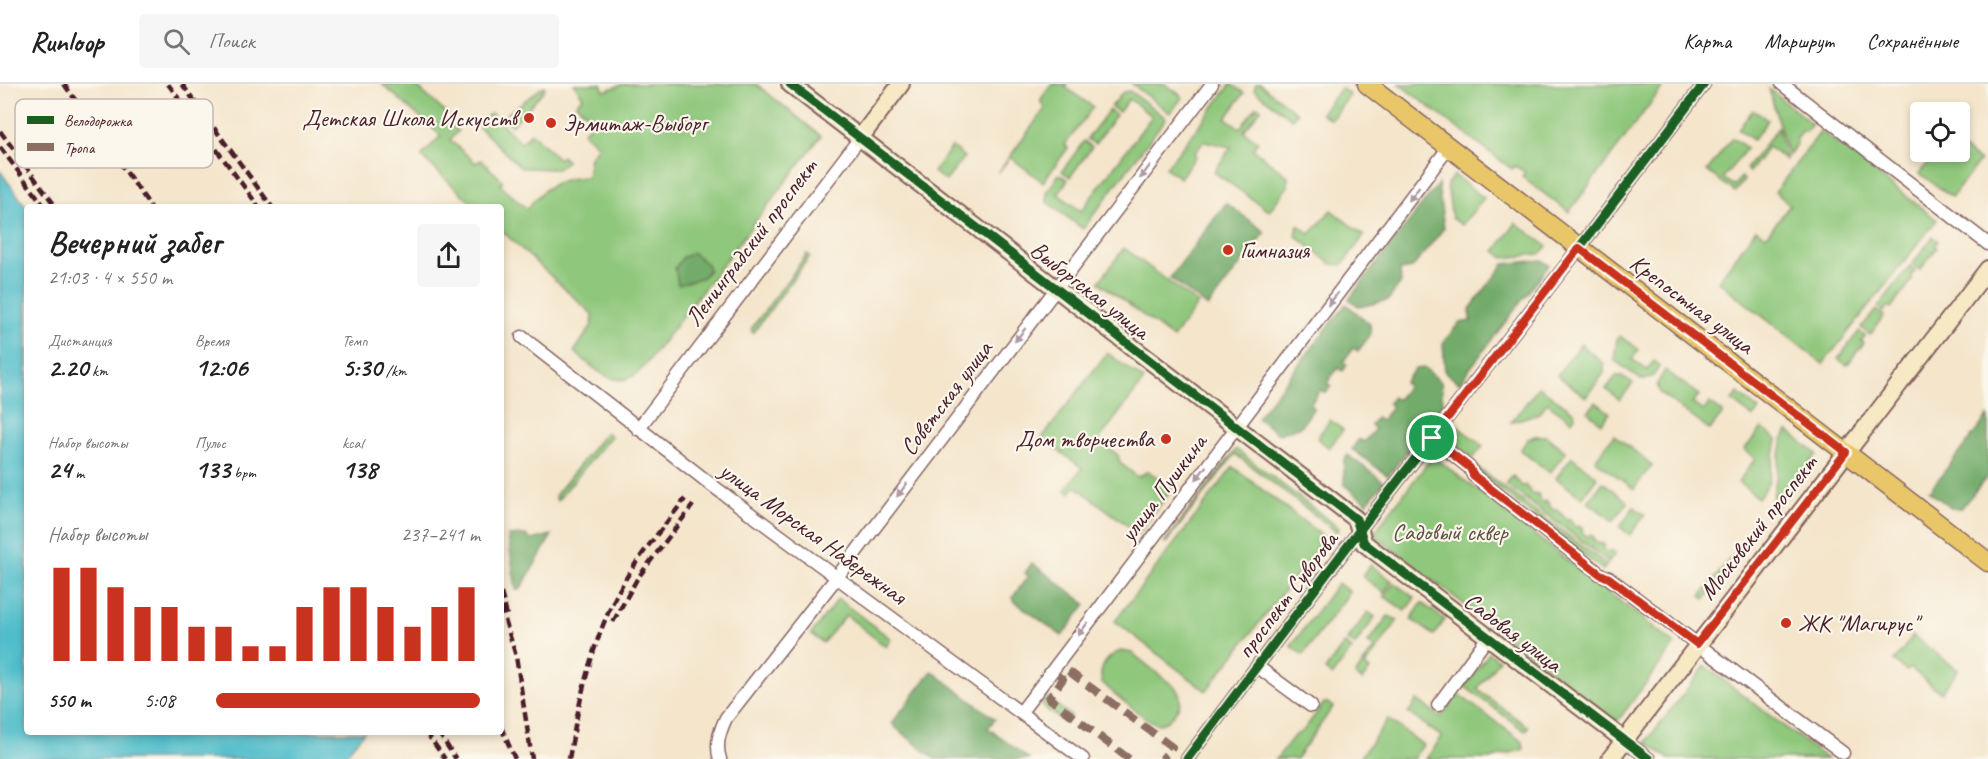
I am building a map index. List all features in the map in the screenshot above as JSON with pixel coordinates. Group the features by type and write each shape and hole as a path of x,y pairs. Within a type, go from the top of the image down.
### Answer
{"main road":[{"name":"Крепостная улица","path":"1367,84 1988,562"}],"street":[{"name":"Выборгская улица","path":"790,84 1356,519 1359,531"},
{"name":"Ленинградский проспект","path":"638,429 901,84"},
{"name":"Советская улица","path":"720,759 718,739 726,718 837,577 1212,84"},
{"name":"проспект Суворова","path":"1187,759 1359,531 1704,84"},
{"path":"1782,84 1988,244"},
{"name":"улица Пушкина","path":"1020,712 1449,147"},
{"name":"Московский проспект","path":"1610,759 1988,269"},
{"name":"улица Морская Набережная","path":"522,337 638,429 1083,759"},
{"path":"1432,438 1470,468 1473,475 1600,574 1609,578 1843,753"},
{"name":"Садовая улица","path":"1359,531 1364,543 1649,759"},
{"path":"1438,705 1488,637"},
{"path":"1258,667 1311,706"}],"green space":[{"path":"382,84 414,84 448,115 445,119 458,131 450,140 476,163 481,160 503,181 500,185 527,209 540,194 552,185 568,179 587,177 590,157 598,146 583,132 594,121 576,104 583,97 574,84 601,84 604,91 624,84 756,84 821,136 643,368 634,376 616,379 599,372 574,352 592,325 593,315 504,233 504,204 473,204 421,156 441,136"},
{"path":"1052,84 1067,84 1065,87 1093,107 1065,145 1068,148 1043,182 1010,157 998,173 1046,107 1041,103 1041,99"},
{"path":"1132,84 1165,84 1183,97 1170,113"},
{"path":"1231,84 1244,93 1226,118 1240,128 1257,106 1261,109 1244,131 1258,142 1253,149 1288,176 1288,186 1269,211 1214,172 1231,147 1204,141 1180,178 1166,168"},
{"path":"1256,84 1260,84 1297,113 1292,119 1254,90"},
{"path":"1399,84 1665,84 1569,212 1522,177 1525,172 1515,166 1512,169"},
{"path":"544,86 545,89 512,126 503,117"},
{"path":"1341,88 1350,95 1331,120 1321,113"},
{"path":"1769,89 1812,124 1806,132 1801,131 1796,139 1797,144 1788,156"},
{"path":"1130,91 1166,118 1083,229 1047,202 1047,192 1059,174 1068,180 1058,194 1081,211 1152,116 1129,99 1119,112 1111,107 1123,92"},
{"path":"1109,110 1116,115 1095,144 1087,139"},
{"path":"1753,110 1768,120 1753,140 1738,129"},
{"path":"491,113 521,143 531,133 559,159 562,156 567,161 557,169 521,168 477,125"},
{"path":"1778,128 1786,160 1768,147 1749,172 1746,169"},
{"path":"1821,131 1937,220 1823,364 1718,281 1756,229 1766,236 1790,205 1775,192"},
{"path":"1732,138 1747,148 1723,178 1734,186 1741,177 1744,180 1735,192 1707,171"},
{"path":"1084,141 1092,147 1070,177 1062,171"},
{"path":"952,147 964,157 946,181 933,172"},
{"path":"1970,154 1980,161 1952,197 1919,173 1929,162 1970,162"},
{"path":"1454,175 1484,198 1462,225 1452,218 1447,184"},
{"path":"1438,184 1444,228 1412,268 1400,270 1401,283 1388,300 1360,307 1349,299"},
{"path":"1226,203 1265,232 1208,307 1170,278"},
{"path":"1331,210 1364,236 1342,265 1331,264 1296,236 1298,225 1310,234"},
{"path":"1516,223 1547,246 1540,254 1504,258 1495,251"},
{"path":"1933,237 1938,241 1935,245 1937,248 1920,270 1912,264"},
{"path":"1124,248 1198,304 1173,338 1099,282"},
{"path":"693,253 707,264 709,270 703,277 678,285 675,268 683,257"},
{"path":"807,254 810,256 753,333 751,329"},
{"path":"1542,260 1549,265 1459,383 1445,372 1443,343 1459,323 1471,321 1470,309 1504,264"},
{"path":"1910,266 1915,271 1911,276 1913,279 1891,308 1888,306 1883,312 1878,307"},
{"path":"1346,304 1370,324 1371,334 1358,351 1353,348 1343,362 1347,365 1343,371 1338,368 1327,383 1331,386 1326,393 1320,390 1310,405 1314,408 1301,426 1279,434 1257,418"},
{"path":"1876,310 1884,316 1870,335 1861,328"},
{"path":"1859,331 1865,336 1861,341 1864,343 1847,365 1838,359"},
{"path":"1620,336 1639,350 1632,359 1647,370 1654,361 1660,366 1653,376 1645,380 1640,379 1614,360 1617,339"},
{"path":"1581,344 1604,364 1604,373 1586,397 1557,375"},
{"path":"1107,353 1144,380 1098,441 1118,455 1120,463 1138,477 1148,471 1172,489 1139,534 1075,486 1070,493 1065,490 1082,468 1042,438"},
{"path":"1425,368 1441,382 1443,404 1388,476 1352,449 1359,439 1364,442 1375,429 1371,425 1376,418 1381,421 1392,407 1388,403 1393,397 1397,400 1408,386 1404,383 1415,369"},
{"path":"1665,370 1699,395 1692,403 1703,411 1710,403 1723,413 1710,430 1660,393 1657,384"},
{"path":"1616,376 1622,376 1633,383 1620,400 1606,389"},
{"path":"1539,387 1574,412 1575,416 1572,421 1547,403 1539,413 1511,422"},
{"path":"1738,393 1759,410 1753,417 1732,401"},
{"path":"1596,402 1610,413 1601,423 1588,412"},
{"path":"1988,416 1988,476 1961,508 1951,508 1929,491"},
{"path":"1330,420 1343,430 1329,448 1317,438"},
{"path":"1457,426 1483,446 1473,458 1448,438"},
{"path":"1762,428 1777,440 1768,484 1758,498 1738,482 1755,459 1744,450"},
{"path":"1788,431 1817,454 1773,510 1771,508 1783,438"},
{"path":"606,432 611,436 557,501 555,496"},
{"path":"1614,435 1652,465 1634,489 1595,460"},
{"path":"1535,436 1546,436 1566,452 1550,473 1520,450 1528,439"},
{"path":"1236,449 1339,528 1337,532 1235,454 1164,543"},
{"path":"1348,455 1384,482 1367,503 1344,485 1344,460"},
{"name":"Садовый сквер","path":"1433,456 1675,644 1617,722 1373,534"},
{"path":"1572,457 1597,477 1582,498 1556,478"},
{"path":"1233,467 1325,538 1206,691 1115,621"},
{"path":"1477,467 1607,565 1603,570 1475,470"},
{"path":"1513,476 1533,495 1535,493 1539,495 1538,498 1544,503 1546,501 1567,520 1569,518 1577,528 1579,526 1583,529 1581,531 1588,537 1590,535 1599,544 1605,545 1603,548 1609,553 1612,551 1615,554 1609,562 1506,484"},
{"path":"1603,482 1628,502 1613,521 1588,502"},
{"path":"1634,507 1645,515 1630,535 1620,527"},
{"path":"526,535 531,540 552,535 520,590 516,590 508,536"},
{"path":"1732,556 1736,559 1705,599 1701,596"},
{"path":"1032,563 1086,604 1062,636 1014,601 1013,597 1028,576 1025,573"},
{"path":"1371,565 1392,581 1384,593 1362,576"},
{"path":"1338,583 1350,592 1303,655 1291,646"},
{"path":"1394,583 1415,598 1405,611 1384,596"},
{"path":"838,599 891,639 886,647 846,615 823,643 811,634"},
{"path":"1422,603 1445,620 1434,635 1411,619"},
{"path":"1368,612 1375,617 1355,645 1347,640"},
{"path":"1388,616 1398,620 1365,666 1370,670 1362,680 1355,675 1374,648 1368,643"},
{"path":"1913,636 1958,670 1941,693 1910,668 1907,671 1894,661"},
{"path":"1344,644 1352,649 1332,676 1325,670"},
{"path":"1121,651 1132,653 1177,689 1180,703 1173,716 1167,721 1158,724 1147,719 1102,682 1101,672 1105,663"},
{"path":"1489,653 1499,660 1477,689 1528,727 1525,731 1464,686"},
{"path":"1705,666 1827,759 1669,759 1646,742"},
{"path":"932,671 995,719 988,728 1029,759 935,759 896,728 892,723"},
{"path":"1458,694 1523,742 1524,749 1490,759 1426,759 1442,737 1408,713 1417,700 1441,717"},
{"path":"1046,697 1071,716 1065,723 1041,705"},
{"path":"1324,703 1333,707 1296,759 1276,759 1294,736 1303,731"},
{"path":"1388,719 1423,745 1413,759 1359,759"}],"water":[{"path":"0,171 24,204 24,735 362,735 342,759 0,759"}],"railway":[{"path":"64,84 75,99"},
{"path":"168,84 179,99"},
{"path":"182,84 193,99"},
{"path":"213,126 270,204"},
{"path":"0,131 15,151"},
{"path":"213,145 257,204"},
{"path":"0,147 15,167"},
{"path":"16,168 43,204"},
{"path":"27,168 54,204"},
{"path":"123,168 149,204"},
{"path":"569,759 586,676 607,616 631,570 685,499"},
{"path":"613,622 637,579 693,505"},
{"path":"504,604 507,615"},
{"path":"504,617 516,656 532,759"},
{"path":"504,734 515,759"},
{"path":"428,735 445,759"},
{"path":"440,735 456,759"}],"marked path":[{"path":"1129,759 1049,698 1067,670 1172,747 1162,759"}],"cycle path":[{"path":"790,84 1356,519 1364,543 1649,759"},
{"path":"1187,759 1359,531 1704,84"}],"place":[{"name":"Детская Школа Искусств","path":"529,118"},
{"name":"Эрмитаж-Выборг","path":"551,123"},
{"name":"Гимназия","path":"1228,250"},
{"name":"Дом творчества","path":"1166,439"},
{"name":"ЖК \"Магирус\"","path":"1786,623"}],"route":[{"path":"1579,248 1846,452 1697,644 1609,578 1600,574 1473,475 1470,468 1432,438 1579,248"}]}
